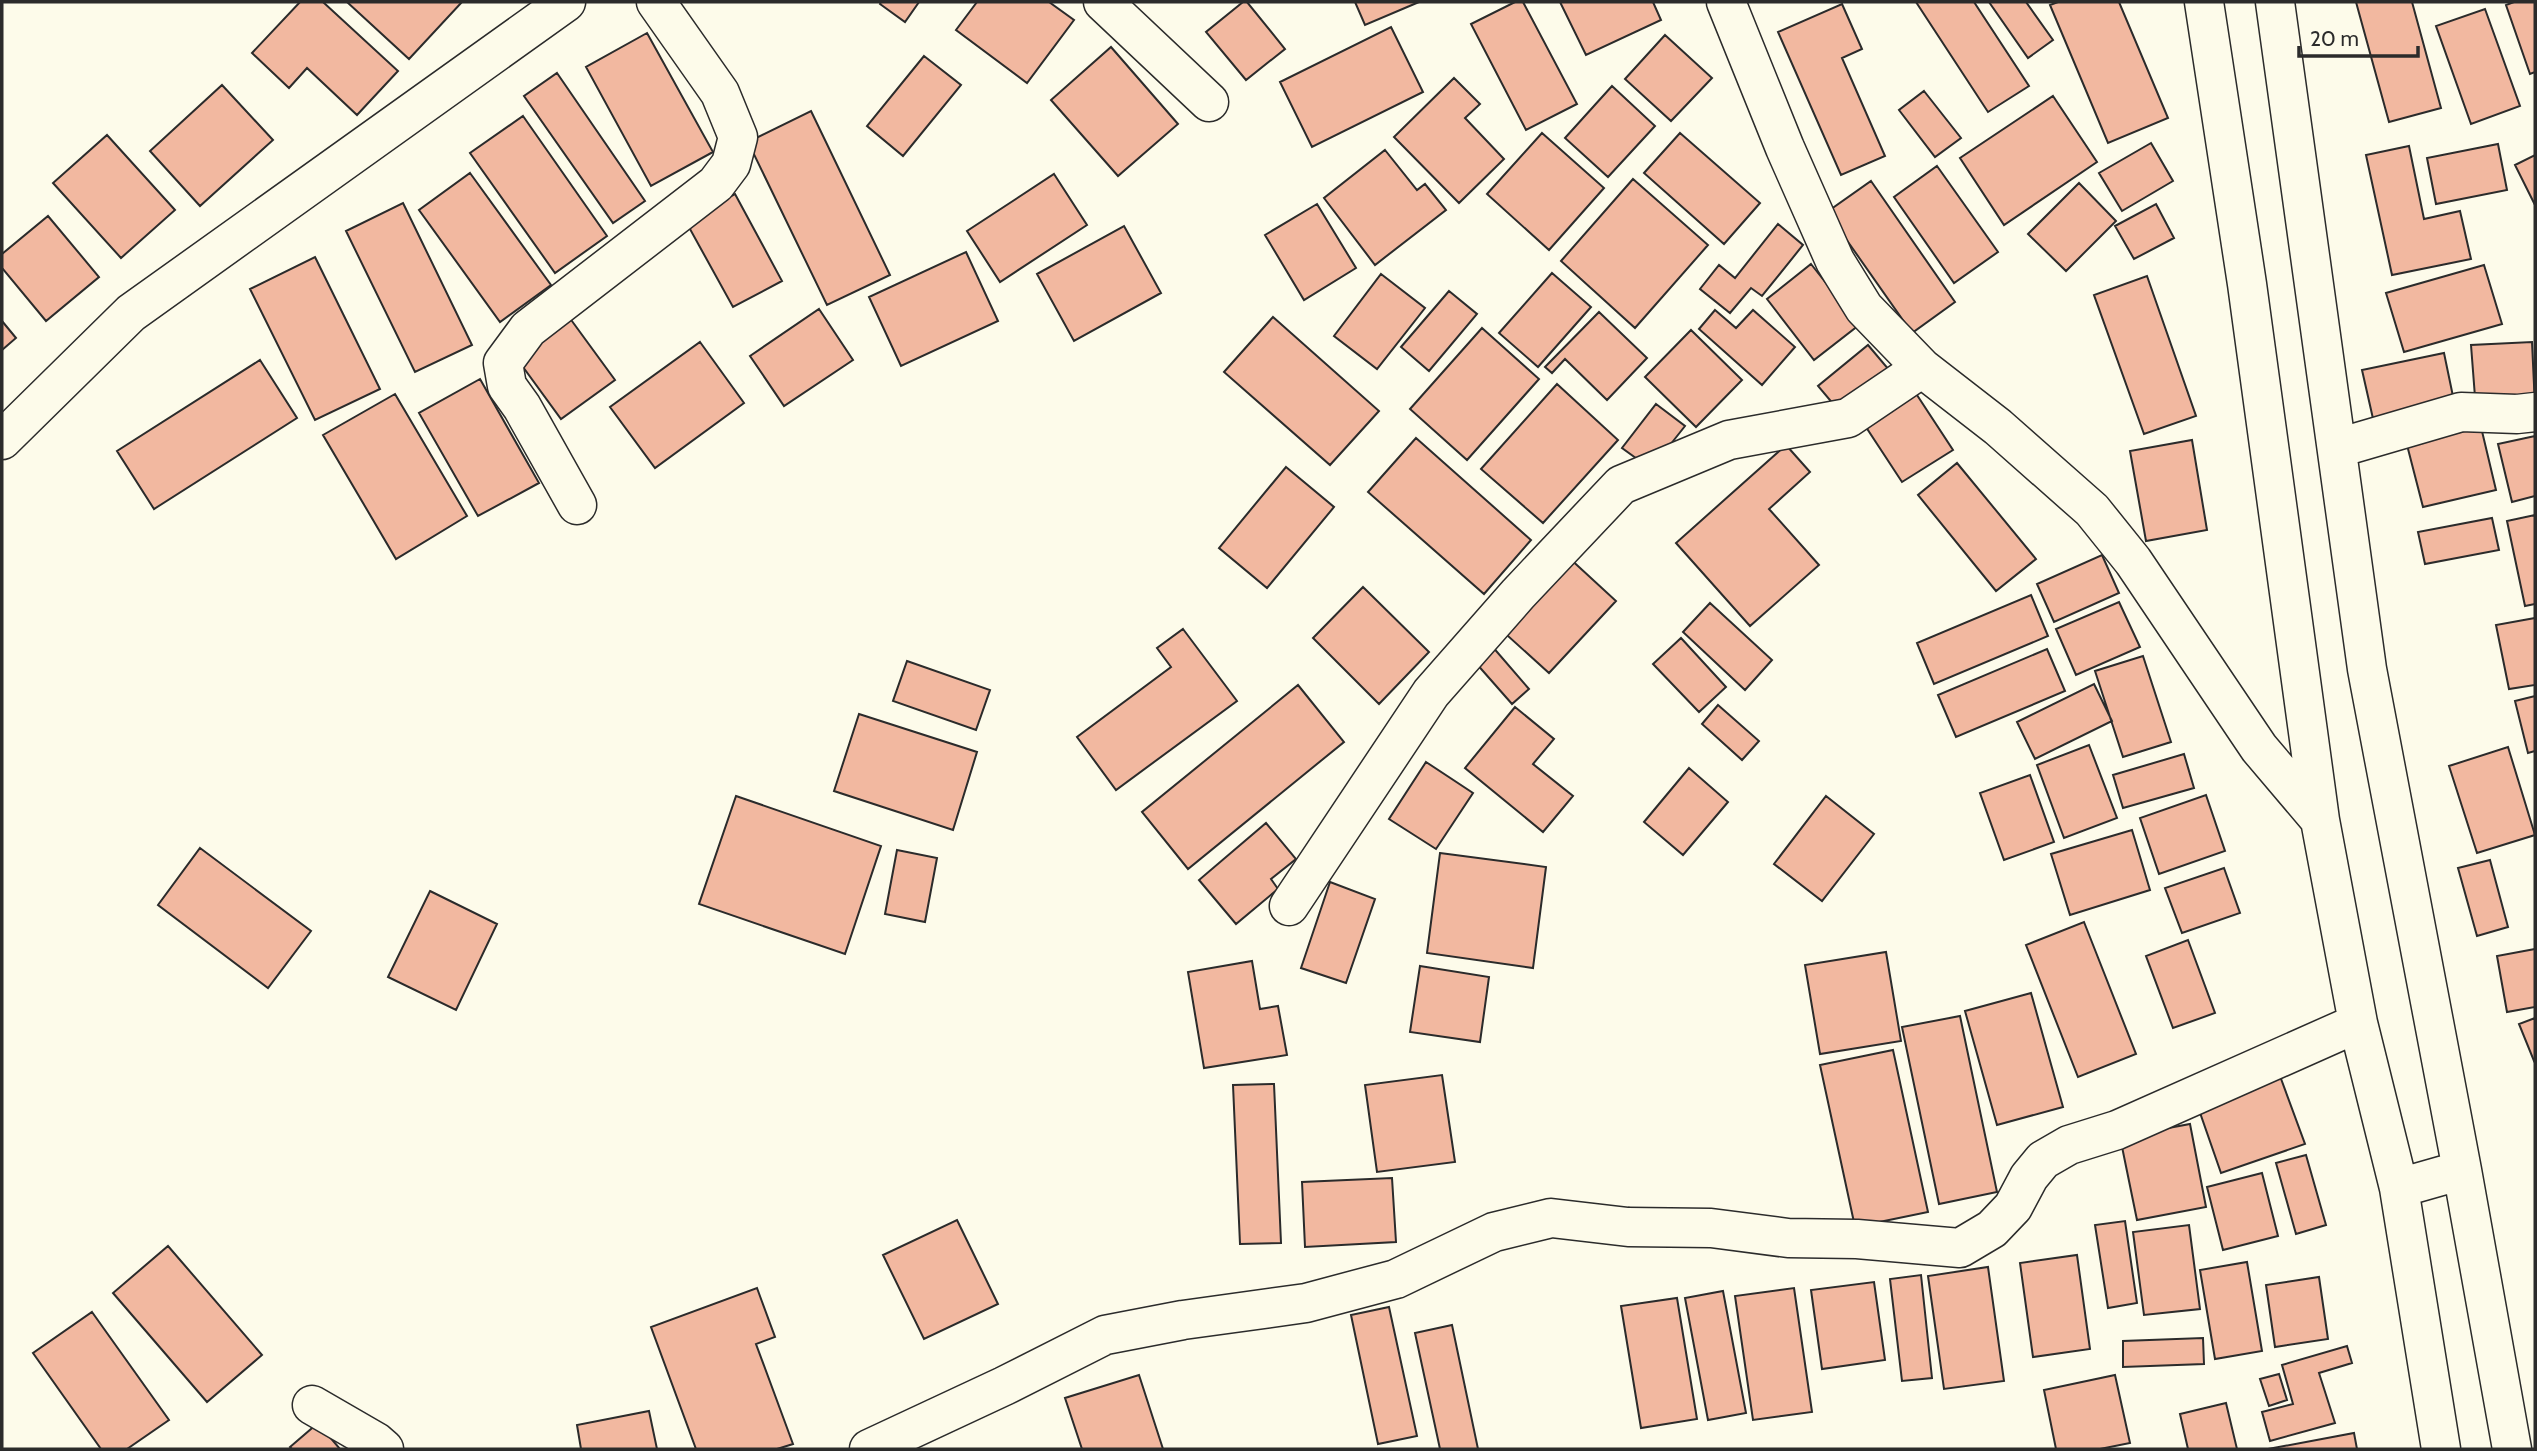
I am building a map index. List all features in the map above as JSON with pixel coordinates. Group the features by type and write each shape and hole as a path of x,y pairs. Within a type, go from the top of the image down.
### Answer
{"street":[{"path":"2,440 131,313 566,2"},
{"path":"577,505 522,407 506,386 502,363 528,329 716,184 732,164 738,137 720,93 656,2"},
{"path":"1103,2 1209,102"},
{"path":"1726,2 1785,148 1835,261 1864,308 1922,368 1998,427 2092,510 2133,561 2259,748 2320,820"},
{"path":"2204,2 2247,284 2320,820 2358,1023 2399,1188 2441,1449"},
{"path":"2275,2 2367,669 2512,1449"},
{"path":"1289,906 1431,693 1518,594 1621,485 1729,440 1848,418 1922,368"},
{"path":"2338,448 2461,412 2535,412"},
{"path":"869,1449 1105,1335 1183,1320 1306,1303 1396,1279 1494,1232 1551,1218 1628,1227 1711,1228 1788,1238 1857,1239 1959,1248 1992,1229 2013,1208 2029,1177 2043,1160 2060,1150 2117,1130 2358,1023"},
{"path":"2399,1188 2462,1170"},
{"path":"312,1405 384,1449"}],"building":[{"path":"300,2 323,2 398,71 357,115 307,68 289,88 252,53"},
{"path":"347,2 462,2 409,59"},
{"path":"919,2 905,22 880,4"},
{"path":"977,2 1049,2 1074,20 1027,83 956,30"},
{"path":"1243,2 1247,2 1285,49 1246,80 1206,32"},
{"path":"1355,2 1419,2 1365,25"},
{"path":"1515,2 1523,2 1577,104 1526,130 1471,24"},
{"path":"1560,2 1653,2 1661,20 1586,55"},
{"path":"1916,2 1974,2 2029,86 1988,112"},
{"path":"1989,2 2026,2 2053,40 2028,58"},
{"path":"2058,2 2119,2 2168,118 2108,143 2050,5"},
{"path":"2356,2 2412,2 2441,108 2389,122"},
{"path":"2514,2 2535,2 2535,72 2530,74 2506,5"},
{"path":"1842,4 1862,49 1842,58 1885,156 1841,175 1778,32"},
{"path":"2485,9 2520,106 2471,124 2436,26"},
{"path":"1391,27 1423,92 1312,147 1280,82"},
{"path":"647,33 713,152 651,186 586,67"},
{"path":"1665,35 1712,78 1671,121 1625,79"},
{"path":"1111,47 1178,124 1118,176 1051,100"},
{"path":"924,56 961,85 903,156 867,126"},
{"path":"557,73 645,201 613,223 524,96"},
{"path":"1454,78 1480,104 1465,118 1504,159 1459,203 1394,137"},
{"path":"222,85 273,140 200,206 150,151"},
{"path":"1612,86 1655,126 1608,177 1565,138"},
{"path":"1924,91 1961,138 1935,157 1899,110"},
{"path":"2053,96 2097,162 2004,225 1960,158"},
{"path":"811,111 890,275 827,305 748,142"},
{"path":"523,116 607,236 555,273 470,153"},
{"path":"1542,133 1604,188 1549,250 1487,194"},
{"path":"1680,133 1760,203 1724,244 1644,173"},
{"path":"107,135 175,210 121,258 53,183"},
{"path":"2151,143 2173,181 2122,211 2099,173"},
{"path":"2498,144 2507,190 2436,204 2427,158"},
{"path":"2409,146 2424,219 2460,211 2471,259 2392,275 2366,155"},
{"path":"1385,150 1417,190 1425,184 1446,210 1375,265 1324,198"},
{"path":"2535,155 2535,205 2515,165"},
{"path":"1937,166 1998,252 1954,283 1894,197"},
{"path":"470,173 551,285 500,322 419,210"},
{"path":"1054,174 1087,225 1000,282 967,231"},
{"path":"1633,179 1708,245 1635,328 1561,261"},
{"path":"1871,181 1955,302 1912,333 1827,212"},
{"path":"2079,183 2116,221 2066,271 2028,234"},
{"path":"735,194 782,281 733,307 685,220"},
{"path":"403,203 472,345 415,372 346,231"},
{"path":"1317,204 1356,268 1304,300 1265,235"},
{"path":"2156,204 2174,238 2134,259 2115,226"},
{"path":"48,216 99,277 46,321 2,268 2,254"},
{"path":"1778,224 1803,245 1762,296 1751,288 1730,313 1700,289 1719,265 1735,278"},
{"path":"1124,226 1161,293 1074,341 1037,274"},
{"path":"966,252 998,321 901,366 869,297"},
{"path":"315,257 380,389 315,420 250,289"},
{"path":"1811,264 1859,325 1814,360 1767,299"},
{"path":"2484,265 2502,324 2404,352 2386,293"},
{"path":"1552,273 1591,307 1538,367 1499,333"},
{"path":"1381,274 1425,308 1377,369 1334,336"},
{"path":"2147,276 2196,416 2144,434 2094,295"},
{"path":"1449,291 1477,314 1429,371 1401,347"},
{"path":"819,309 853,360 784,406 750,356"},
{"path":"1715,310 1736,328 1753,310 1795,347 1762,385 1699,329"},
{"path":"1599,312 1647,358 1607,400 1565,359 1552,373 1545,367"},
{"path":"569,317 615,380 561,419 515,356"},
{"path":"1273,317 1379,411 1330,465 1224,372"},
{"path":"2,321 16,338 2,350"},
{"path":"1482,328 1539,379 1467,460 1410,409"},
{"path":"1691,330 1742,380 1696,427 1645,377"},
{"path":"700,342 744,403 655,468 610,407"},
{"path":"2532,342 2535,406 2476,410 2471,345"},
{"path":"1868,345 1890,371 1840,412 1818,386"},
{"path":"2444,353 2455,406 2374,423 2362,370"},
{"path":"260,360 297,418 154,509 117,451"},
{"path":"480,379 539,483 478,516 419,413"},
{"path":"1557,384 1618,440 1543,523 1481,469"},
{"path":"1915,392 1953,450 1902,482 1864,424"},
{"path":"395,394 467,516 396,559 323,435"},
{"path":"1656,404 1685,426 1651,469 1622,448"},
{"path":"2481,427 2496,490 2423,507 2407,445"},
{"path":"2535,436 2535,496 2512,502 2498,444"},
{"path":"1416,438 1531,540 1484,594 1368,492"},
{"path":"2192,440 2207,530 2146,541 2130,451"},
{"path":"1786,445 1810,472 1769,509 1819,565 1750,626 1676,543"},
{"path":"1957,463 2036,559 1996,591 1918,495"},
{"path":"1286,467 1334,507 1267,588 1219,548"},
{"path":"2535,515 2535,604 2525,606 2507,521"},
{"path":"2492,518 2499,550 2425,564 2418,532"},
{"path":"1566,555 1616,601 1549,673 1498,627"},
{"path":"2102,555 2119,593 2054,622 2037,584"},
{"path":"1363,587 1429,652 1379,704 1313,638"},
{"path":"2031,595 2048,636 1934,684 1917,643"},
{"path":"2119,602 2140,647 2076,675 2056,629"},
{"path":"1710,603 1772,660 1745,690 1683,632"},
{"path":"2535,618 2535,685 2509,689 2496,625"},
{"path":"1183,629 1237,701 1116,790 1077,737 1171,667 1157,648"},
{"path":"1485,638 1529,689 1512,704 1468,654"},
{"path":"1681,638 1726,687 1699,712 1653,664"},
{"path":"2047,649 2065,691 1956,737 1938,695"},
{"path":"2143,656 2171,742 2123,757 2095,671"},
{"path":"907,661 990,690 976,730 893,701"},
{"path":"2094,684 2112,721 2035,759 2017,722"},
{"path":"1298,685 1344,742 1188,869 1142,812"},
{"path":"2535,696 2535,751 2528,753 2515,701"},
{"path":"1718,705 1759,741 1742,760 1702,724"},
{"path":"1515,707 1554,739 1533,764 1573,796 1543,832 1465,768"},
{"path":"859,714 977,752 953,830 834,791"},
{"path":"2089,745 2117,818 2064,838 2037,765"},
{"path":"2508,747 2535,835 2477,853 2449,766"},
{"path":"2184,754 2194,788 2123,808 2113,775"},
{"path":"1426,762 1473,793 1436,849 1389,819"},
{"path":"1689,768 1728,802 1683,855 1644,822"},
{"path":"2030,775 2054,842 2004,860 1980,793"},
{"path":"2206,795 2225,851 2159,874 2140,818"},
{"path":"736,796 881,846 845,954 699,904"},
{"path":"1826,796 1874,834 1822,901 1774,864"},
{"path":"1266,823 1296,859 1271,879 1278,889 1236,924 1199,880"},
{"path":"2132,830 2150,890 2070,915 2051,854"},
{"path":"200,848 311,931 268,988 158,905"},
{"path":"897,850 937,858 925,922 885,914"},
{"path":"1440,853 1546,867 1533,968 1427,953"},
{"path":"2490,860 2508,927 2477,936 2458,868"},
{"path":"2224,868 2240,913 2182,933 2165,888"},
{"path":"1330,882 1375,899 1346,983 1301,968"},
{"path":"430,891 497,924 456,1010 388,977"},
{"path":"2084,922 2136,1054 2078,1077 2026,945"},
{"path":"2188,940 2215,1013 2173,1028 2146,956"},
{"path":"2535,949 2535,1007 2507,1012 2497,956"},
{"path":"1886,952 1901,1041 1820,1054 1805,965"},
{"path":"1252,961 1260,1009 1278,1006 1287,1055 1204,1068 1188,972"},
{"path":"1420,966 1489,977 1480,1042 1410,1032"},
{"path":"2031,993 2063,1107 1997,1125 1965,1011"},
{"path":"1960,1016 1997,1192 1939,1204 1902,1027"},
{"path":"2535,1018 2535,1060 2534,1061 2519,1024"},
{"path":"1893,1050 1928,1212 1855,1227 1820,1065"},
{"path":"1442,1075 1455,1162 1377,1172 1365,1085"},
{"path":"2280,1076 2305,1144 2221,1173 2197,1104"},
{"path":"1274,1084 1281,1243 1240,1244 1233,1085"},
{"path":"2190,1124 2206,1207 2137,1220 2120,1137"},
{"path":"2306,1155 2326,1225 2296,1234 2276,1163"},
{"path":"2262,1173 2278,1236 2223,1250 2207,1187"},
{"path":"1392,1178 1396,1242 1305,1247 1302,1182"},
{"path":"957,1220 998,1304 924,1339 883,1255"},
{"path":"2125,1221 2137,1303 2108,1308 2095,1225"},
{"path":"2189,1225 2200,1309 2144,1315 2133,1232"},
{"path":"168,1246 262,1355 207,1402 113,1293"},
{"path":"2077,1255 2090,1349 2033,1357 2020,1263"},
{"path":"2247,1262 2262,1351 2215,1359 2200,1270"},
{"path":"1988,1267 2004,1381 1944,1389 1928,1276"},
{"path":"1921,1275 1932,1378 1902,1381 1890,1279"},
{"path":"2319,1277 2328,1339 2275,1347 2266,1285"},
{"path":"1874,1282 1885,1360 1822,1369 1811,1290"},
{"path":"757,1288 775,1337 756,1344 793,1444 777,1449 696,1449 651,1327"},
{"path":"1794,1288 1812,1412 1753,1420 1735,1296"},
{"path":"1723,1291 1746,1413 1708,1420 1685,1298"},
{"path":"1677,1298 1697,1419 1641,1428 1621,1306"},
{"path":"1389,1307 1417,1436 1378,1444 1351,1315"},
{"path":"92,1312 169,1420 127,1449 101,1449 33,1353"},
{"path":"1452,1325 1478,1449 1440,1449 1415,1333"},
{"path":"2203,1338 2204,1364 2123,1367 2123,1341"},
{"path":"2347,1346 2352,1363 2319,1373 2335,1423 2270,1441 2262,1412 2293,1404 2282,1365"},
{"path":"2279,1374 2287,1400 2269,1406 2260,1379"},
{"path":"1139,1375 1163,1449 1082,1449 1065,1398"},
{"path":"2115,1375 2130,1443 2100,1449 2056,1449 2044,1390"},
{"path":"2226,1403 2237,1449 2188,1449 2180,1414"},
{"path":"649,1411 657,1449 581,1449 577,1425"},
{"path":"318,1423 340,1449 290,1447"},
{"path":"2354,1433 2357,1449 2268,1449"}]}
